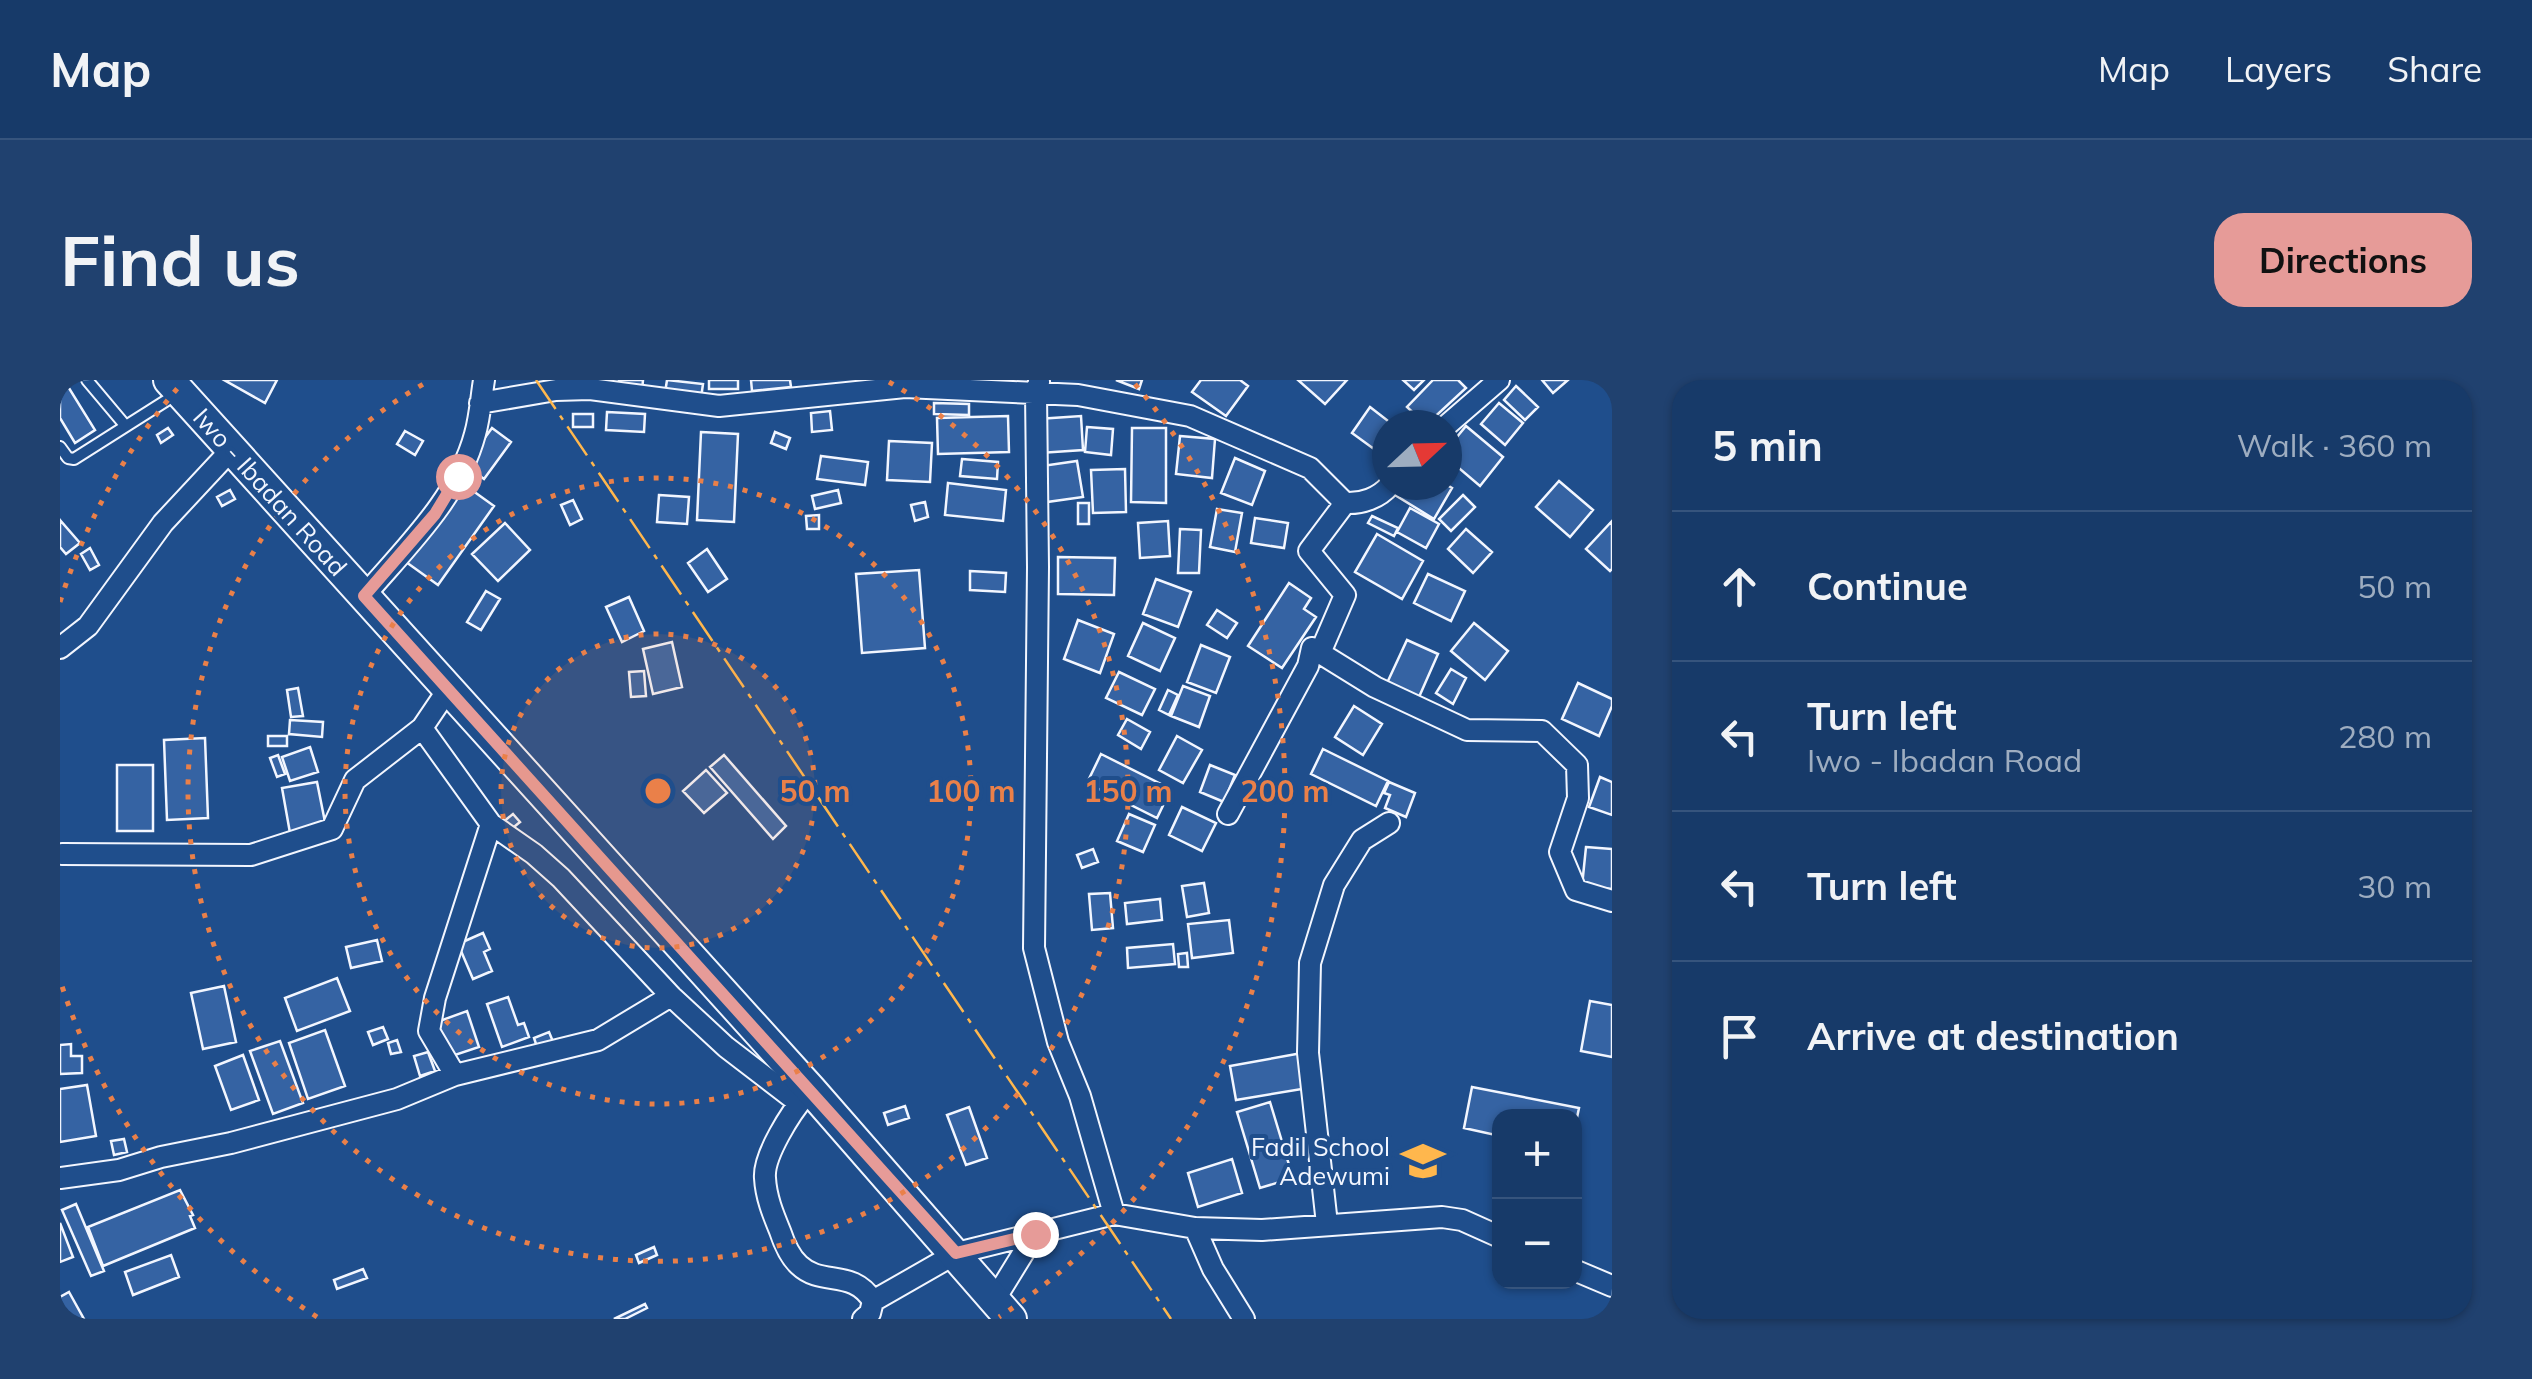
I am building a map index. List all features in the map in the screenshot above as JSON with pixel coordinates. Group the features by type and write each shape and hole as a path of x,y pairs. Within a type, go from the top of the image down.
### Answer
{"main road":[{"name":"Iwo - Ibadan Road","path":"174,386 805,1097 956,1253 1003,1309"}],"street":[{"path":"364,596 435,514 458,476 475,436 484,380"},
{"path":"1462,411 1499,380"},
{"path":"480,403 573,389 719,406 905,387 1038,386 1190,416 1310,468 1346,503"},
{"path":"1038,386 1034,948 1058,1042 1080,1096 1114,1214"},
{"path":"60,648 88,626 163,523 232,449"},
{"path":"1312,648 1320,652 1345,594 1309,551 1346,503 1372,497"},
{"path":"1228,814 1308,666 1312,648"},
{"path":"1312,648 1375,687 1467,730 1542,731 1577,766 1578,798 1560,852 1576,890 1612,901"},
{"path":"62,854 251,855 332,829 355,780 422,728 447,691"},
{"path":"422,728 490,824 534,854 560,878 671,996 726,1048 805,1097 777,1138 764,1174 769,1205 786,1248 800,1266 815,1274 854,1282 868,1310 956,1253 1114,1214 1195,1228 1262,1230 1442,1217 1462,1220 1492,1233"},
{"path":"1327,1224 1308,1053 1310,962 1334,884 1362,840 1389,823"},
{"path":"455,1074 429,1031 435,998 490,824"},
{"path":"60,1178 119,1170 161,1157 231,1144 396,1098 455,1074 598,1040 671,996"},
{"path":"1195,1228 1213,1269 1244,1319"},
{"path":"1003,1309 1035,1234"},
{"path":"1582,1273 1612,1286"}],"lane":[{"path":"88,380 124,424"},
{"path":"60,447 68,458 74,459 174,386"}],"building":[{"path":"60,380 64,380 95,430 75,443 60,418"},
{"path":"224,380 277,380 265,403"},
{"path":"619,380 643,380 642,391 618,389"},
{"path":"667,380 703,384 701,398 665,393"},
{"path":"709,380 738,380 738,389 709,389"},
{"path":"751,380 790,380 791,387 752,391"},
{"path":"1116,380 1142,380 1139,389"},
{"path":"1201,380 1240,380 1248,386 1226,416 1192,392"},
{"path":"1298,380 1347,380 1325,404"},
{"path":"1403,380 1424,380 1414,390"},
{"path":"1433,380 1458,380 1466,388 1442,410 1407,407"},
{"path":"1542,380 1568,380 1553,393"},
{"path":"1516,386 1538,407 1525,420 1504,400"},
{"path":"934,403 969,404 969,415 934,414"},
{"path":"1499,403 1523,423 1505,445 1481,424"},
{"path":"1370,407 1374,410 1372,448 1352,433"},
{"path":"830,411 832,430 812,432 811,413"},
{"path":"607,412 645,414 644,432 606,430"},
{"path":"573,414 593,414 593,427 573,427"},
{"path":"1008,416 1009,452 938,454 937,418"},
{"path":"1081,416 1083,450 1040,453 1038,419"},
{"path":"1466,426 1503,457 1480,486 1462,471 1462,431"},
{"path":"1087,427 1113,429 1111,455 1085,452"},
{"path":"168,428 173,435 161,443 157,435"},
{"path":"492,428 511,442 484,479 465,465"},
{"path":"1132,428 1166,428 1166,503 1131,502"},
{"path":"405,431 423,441 415,455 397,444"},
{"path":"701,432 738,434 734,522 697,520"},
{"path":"775,432 790,438 786,449 771,443"},
{"path":"1180,436 1215,439 1212,478 1176,474"},
{"path":"889,441 932,443 930,482 887,480"},
{"path":"821,456 868,462 865,485 817,479"},
{"path":"1235,458 1265,471 1252,505 1221,493"},
{"path":"962,459 998,462 997,479 960,476"},
{"path":"1077,461 1083,497 1047,502 1042,466"},
{"path":"1125,469 1126,512 1093,513 1091,470"},
{"path":"1559,481 1593,510 1570,537 1536,507"},
{"path":"462,483 494,506 438,585 406,562"},
{"path":"948,483 1006,490 1003,521 945,515"},
{"path":"230,490 235,499 222,506 217,497"},
{"path":"838,490 841,503 815,509 812,496"},
{"path":"659,495 689,497 687,524 657,522"},
{"path":"1462,496 1475,507 1451,531 1439,519"},
{"path":"573,500 582,519 570,525 561,505"},
{"path":"1403,500 1445,500 1434,519"},
{"path":"925,502 928,517 915,521 911,505"},
{"path":"1078,503 1089,503 1089,524 1078,524"},
{"path":"1410,508 1439,524 1426,548 1397,532"},
{"path":"1217,509 1242,513 1235,552 1210,547"},
{"path":"819,515 819,529 807,529 806,516"},
{"path":"1372,516 1398,528 1394,536 1368,523"},
{"path":"1255,518 1288,523 1284,548 1251,543"},
{"path":"60,520 80,543 66,554 60,547"},
{"path":"1168,521 1170,556 1140,558 1138,523"},
{"path":"1612,521 1612,569 1610,571 1586,549"},
{"path":"505,523 530,550 498,581 472,554"},
{"path":"1180,529 1201,530 1199,573 1178,573"},
{"path":"1466,529 1492,552 1473,573 1448,549"},
{"path":"1377,534 1423,561 1402,599 1355,572"},
{"path":"90,548 99,565 90,570 81,554"},
{"path":"707,549 727,579 708,592 688,563"},
{"path":"1058,557 1115,558 1114,595 1058,594"},
{"path":"919,570 925,648 862,653 856,574"},
{"path":"970,571 1006,573 1005,592 970,590"},
{"path":"1428,574 1465,591 1451,621 1414,603"},
{"path":"1156,579 1191,592 1178,627 1143,614"},
{"path":"1289,583 1311,598 1304,609 1316,617 1282,668 1248,646"},
{"path":"486,591 500,599 481,630 467,622"},
{"path":"629,597 644,631 622,642 606,607"},
{"path":"1217,610 1237,623 1227,638 1207,625"},
{"path":"1078,620 1114,634 1100,673 1064,659"},
{"path":"1143,623 1175,638 1160,671 1128,656"},
{"path":"1474,623 1508,651 1485,680 1451,651"},
{"path":"1407,640 1438,654 1419,697 1387,683"},
{"path":"672,642 682,687 653,694 643,649"},
{"path":"1201,645 1230,657 1216,693 1187,682"},
{"path":"1451,669 1466,678 1453,704 1436,693"},
{"path":"644,671 646,696 631,697 629,672"},
{"path":"1119,672 1155,689 1142,715 1106,698"},
{"path":"1578,683 1612,699 1599,736 1562,719"},
{"path":"1183,686 1210,696 1199,727 1171,716"},
{"path":"298,688 303,716 291,717 287,690"},
{"path":"1168,690 1178,695 1169,715 1159,710"},
{"path":"1354,706 1382,724 1363,755 1335,737"},
{"path":"1127,719 1150,732 1141,749 1118,735"},
{"path":"290,720 323,722 322,737 289,734"},
{"path":"268,736 287,736 287,746 268,746"},
{"path":"1177,736 1202,750 1183,783 1159,770"},
{"path":"205,738 208,818 167,820 164,740"},
{"path":"310,747 318,772 290,781 282,757"},
{"path":"1323,749 1388,781 1376,806 1311,774"},
{"path":"1101,754 1171,789 1157,818 1087,783"},
{"path":"278,755 285,774 277,777 270,758"},
{"path":"724,755 786,826 773,839 710,767"},
{"path":"117,765 153,765 153,831 117,831"},
{"path":"1210,765 1235,775 1224,802 1200,792"},
{"path":"706,770 727,793 704,813 683,791"},
{"path":"1600,777 1612,782 1612,815 1589,807"},
{"path":"317,782 326,827 290,833 282,788"},
{"path":"1389,782 1415,793 1406,817 1385,808 1390,795 1384,793"},
{"path":"1182,807 1216,823 1202,851 1169,835"},
{"path":"513,814 520,822 509,831 503,822"},
{"path":"1129,814 1155,825 1143,852 1117,841"},
{"path":"1586,847 1612,849 1612,889 1582,886"},
{"path":"1093,849 1098,862 1082,868 1077,855"},
{"path":"1204,883 1209,913 1187,917 1182,886"},
{"path":"1110,893 1113,928 1092,930 1089,894"},
{"path":"1160,899 1162,920 1127,924 1125,903"},
{"path":"1229,920 1233,953 1192,958 1188,924"},
{"path":"483,933 490,949 484,952 492,971 473,979 458,944"},
{"path":"377,940 382,961 351,968 346,947"},
{"path":"1173,944 1175,964 1128,968 1127,948"},
{"path":"1187,953 1188,967 1179,967 1178,954"},
{"path":"337,978 350,1011 297,1031 285,998"},
{"path":"224,986 236,1042 203,1049 191,993"},
{"path":"508,997 518,1025 524,1023 529,1037 502,1047 487,1004"},
{"path":"1590,1001 1612,1005 1612,1057 1581,1051"},
{"path":"467,1011 479,1047 449,1057 437,1022"},
{"path":"383,1027 388,1039 373,1045 368,1032"},
{"path":"325,1030 345,1086 308,1099 289,1043"},
{"path":"549,1032 554,1044 538,1050 534,1038"},
{"path":"397,1040 401,1052 391,1054 388,1043"},
{"path":"280,1041 303,1103 273,1114 250,1051"},
{"path":"71,1044 71,1056 82,1056 82,1073 60,1074 60,1045"},
{"path":"428,1052 435,1071 420,1076 414,1056"},
{"path":"1302,1053 1308,1088 1236,1100 1230,1066"},
{"path":"243,1055 259,1100 231,1110 215,1066"},
{"path":"87,1085 96,1136 60,1142 60,1089"},
{"path":"1472,1087 1579,1108 1492,1109 1492,1134 1464,1128"},
{"path":"1270,1102 1293,1178 1260,1188 1237,1112"},
{"path":"905,1106 909,1118 888,1125 884,1113"},
{"path":"969,1107 987,1158 966,1165 947,1115"},
{"path":"124,1139 127,1152 114,1155 111,1141"},
{"path":"1232,1159 1242,1193 1198,1207 1188,1173"},
{"path":"180,1190 195,1228 103,1266 88,1227"},
{"path":"76,1204 104,1271 91,1276 62,1210"},
{"path":"60,1223 73,1257 60,1262"},
{"path":"654,1247 657,1255 639,1263 636,1255"},
{"path":"171,1255 179,1277 133,1295 125,1272"},
{"path":"363,1269 367,1278 337,1289 334,1280"},
{"path":"69,1292 84,1319 60,1319 60,1297"},
{"path":"645,1304 647,1308 625,1319 614,1319"}],"power":[{"path":"536,380 1171,1319"}],"place":[{"name":"Fadil School Adewumi","path":"1423,1161"}],"route":[{"path":"458,476 435,514 364,596 956,1253 1035,1234"}]}
